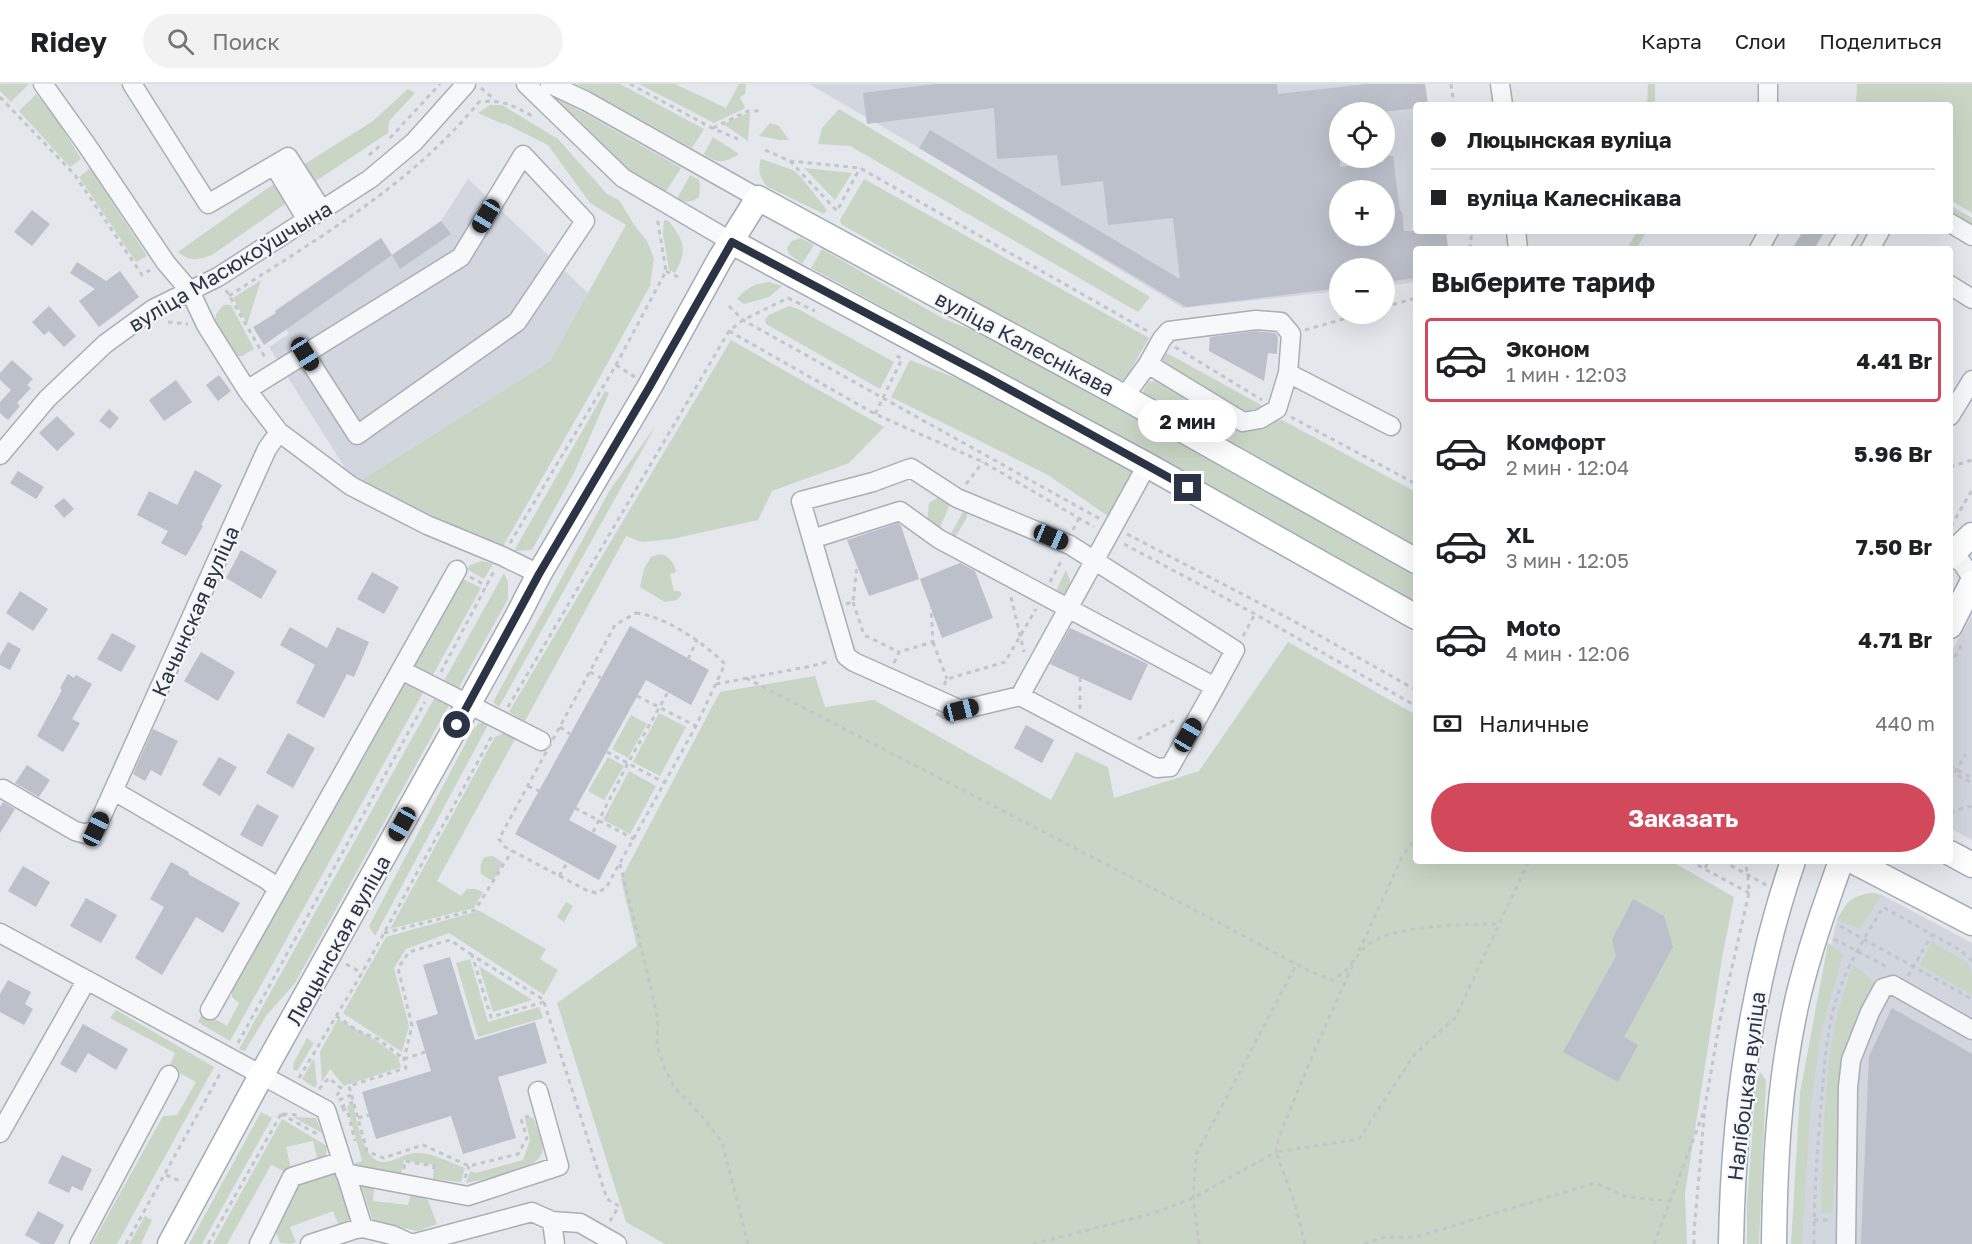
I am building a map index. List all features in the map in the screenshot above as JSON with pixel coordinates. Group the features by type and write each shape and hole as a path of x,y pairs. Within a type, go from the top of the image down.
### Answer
{"main road":[{"path":"758,198 732,242 1147,465 1413,615"},
{"name":"вуліца Калеснікава","path":"758,198 1124,397 1413,559"},
{"name":"Люцынская вуліца","path":"170,1244 539,574 732,242"},
{"path":"1953,552 1972,535"},
{"path":"1958,632 1972,583"},
{"path":"1953,855 1972,865"},
{"name":"Налібоцкая вуліца","path":"1731,1244 1734,1156 1744,1064 1760,978 1792,864"},
{"name":"Налібоцкая вуліца","path":"1774,1244 1777,1154 1787,1056 1798,997 1840,864"},
{"path":"1859,864 1972,923"}],"street":[{"path":"43,84 68,117 166,263 190,291 206,325 247,390 279,432 351,486 427,525 539,574"},
{"path":"132,84 208,204 281,161"},
{"name":"вуліца Масюкоўшчына","path":"0,455 47,399 97,352 156,308 218,276 388,166 429,127 466,84"},
{"path":"526,84 623,178 732,242"},
{"name":"вуліца Калеснікава","path":"549,84 586,101 758,198"},
{"path":"1500,84 1503,102"},
{"path":"1768,84 1768,102"},
{"path":"247,390 461,256 523,155 585,221 518,322 357,435 305,354"},
{"path":"281,161 322,210"},
{"path":"281,161 307,220"},
{"path":"1953,225 1972,236"},
{"path":"1953,287 1972,299"},
{"path":"1124,397 1169,331 1256,320 1281,322 1291,334 1288,374 1277,409 1260,419 1243,422 1148,364"},
{"path":"1288,374 1391,426"},
{"path":"1953,411 1972,380"},
{"name":"Качынская вуліца","path":"3,789 75,831 86,834 96,829 267,450 279,432"},
{"path":"1020,696 1147,465"},
{"path":"911,468 957,498 1070,545 1235,650 1170,767 1156,768 1020,696 961,710 854,662 846,656 812,539 801,501 873,482 911,468"},
{"path":"812,539 900,511 939,539 1215,687"},
{"path":"1953,557 1962,563 1972,578"},
{"path":"210,1010 458,570"},
{"path":"401,670 541,741"},
{"path":"114,791 267,880 278,890"},
{"path":"0,933 326,1110 363,1228"},
{"path":"0,1133 86,981"},
{"path":"1846,1244 1848,1087 1851,1060 1870,1012 1883,988 1893,985 1972,1029"},
{"path":"79,1244 170,1075"},
{"path":"259,1244 292,1177 343,1167 468,1196 559,1166 538,1091"},
{"path":"310,1244 363,1228 392,1235 412,1244 532,1212 552,1221 580,1223 610,1240"},
{"path":"552,1221 555,1244"}],"path":[{"path":"389,138 440,84"},
{"path":"476,84 496,100"},
{"path":"630,84 712,128 738,139"},
{"path":"1451,84 1454,102"},
{"path":"0,97 75,175 142,276 152,268"},
{"path":"712,128 748,111 762,111"},
{"path":"765,150 790,161 860,168 1162,339 1277,409 1413,482"},
{"path":"790,161 837,211 860,168"},
{"path":"274,373 244,326 229,296 334,227"},
{"path":"126,1244 434,687 502,556 616,365 666,271 678,278"},
{"path":"299,1080 384,933 500,721 729,331 743,320 788,298"},
{"path":"1395,304 1413,299"},
{"path":"729,306 743,320 1413,704"},
{"path":"156,308 168,322"},
{"path":"1291,334 1329,323"},
{"path":"729,331 875,414 983,462 1079,518 1110,530 1290,619 1413,688"},
{"path":"875,414 902,358"},
{"path":"1953,466 1972,460"},
{"path":"1953,522 1972,490"},
{"path":"936,699 947,679 1005,662 1070,545 1072,533 1079,518"},
{"path":"857,566 853,602 864,635 899,652 933,642"},
{"path":"1005,575 1030,677"},
{"path":"832,608 853,602"},
{"path":"931,608 933,642 947,679"},
{"path":"636,613 648,614 697,640 725,664 696,726 606,888 596,893 586,890 505,847 500,838 615,625 636,613"},
{"path":"1235,650 1255,614"},
{"path":"1953,653 1958,632"},
{"path":"688,658 697,640"},
{"path":"886,677 899,652"},
{"path":"716,684 812,666 846,656"},
{"path":"590,672 601,678"},
{"path":"746,678 1212,919 1296,965 1332,980 1346,970 1358,954 1373,941 1403,931 1471,924 1500,924"},
{"path":"1080,678 1080,728"},
{"path":"593,832 668,692"},
{"path":"637,696 696,726"},
{"path":"1120,749 1178,718"},
{"path":"560,727 570,734"},
{"path":"606,752 664,783"},
{"path":"1954,772 1966,754"},
{"path":"1954,772 1972,778"},
{"path":"1954,772 1972,783"},
{"path":"528,786 539,791"},
{"path":"1953,811 1972,806"},
{"path":"575,808 634,839"},
{"path":"1305,1244 1295,1204 1276,1152 1280,1137 1313,1054 1358,954 1403,855 1413,842"},
{"path":"384,933 475,910 512,851"},
{"path":"559,876 567,863"},
{"path":"620,864 658,1020 657,1046 662,1062 675,1088 701,1114 722,1142 748,1244"},
{"path":"1034,1244 1154,1213 1193,1197 1276,1152 1359,1139 1413,1054 1455,1018 1528,864"},
{"path":"1696,864 1749,893"},
{"path":"1705,868 1707,864"},
{"path":"1728,864 1782,893"},
{"path":"1694,1244 1705,1106 1721,1015 1749,893 1746,864"},
{"path":"1883,907 1931,936 1960,950 1972,961"},
{"path":"1822,916 1972,999"},
{"path":"1893,985 1907,977 1931,936"},
{"path":"1833,938 1857,951"},
{"path":"533,1114 521,1119 527,1138 518,1154 469,1166 423,1144 383,1158 367,1151 349,1086 406,1068 404,1059 412,1026 398,968 410,952 450,940 544,1002 607,1199 619,1206 610,1240"},
{"path":"472,955 491,1017 544,1002"},
{"path":"1198,1244 1193,1197 1196,1155 1296,965"},
{"path":"336,1016 358,1031 378,1039 404,1059"},
{"path":"404,1059 425,1052"},
{"path":"344,1106 353,1102"},
{"path":"1654,1244 1705,1106"},
{"path":"335,1112 347,1109 358,1150"},
{"path":"208,1244 281,1114"},
{"path":"358,1118 369,1115"},
{"path":"402,1176 405,1161 434,1166 431,1181"},
{"path":"463,1185 469,1166"},
{"path":"1364,1244 1380,1238 1416,1237 1595,1183 1627,1197 1671,1201"}],"shaded area":[{"path":"809,84 1425,84 1428,102 1413,102 1413,234 1446,234 1448,246 1413,246 1413,282 1395,285 1395,258 1329,258 1329,292 1183,308"},
{"path":"468,179 588,293 550,361 355,484 269,347 289,334 275,311 381,238 392,255 441,221"},
{"path":"1972,616 1972,840 1953,830 1953,649"},
{"path":"1873,893 1882,895 1972,943 1972,1244 1791,1244 1816,1006 1837,920 1848,902 1855,897"}],"green space":[{"path":"0,84 28,85 11,102 0,91"},
{"path":"577,84 620,84 704,129 692,148"},
{"path":"639,84 675,84 726,108 739,84 746,84 745,94 740,97 745,108 714,123"},
{"path":"1648,84 1655,84 1655,102 1647,102"},
{"path":"1857,84 1972,84 1972,213 1953,202 1953,102 1856,102"},
{"path":"535,85 681,168 665,193 627,170 577,118 539,92"},
{"path":"408,89 415,93 389,121 388,133 316,181 307,179 300,167 373,121"},
{"path":"36,94 53,113 81,159 70,167 19,111"},
{"path":"490,105 502,105 558,139 607,194 619,200 647,241 654,258 650,286 502,548 355,484 550,361 626,225 590,203 548,145 478,113"},
{"path":"839,109 1150,297 1138,312 850,146 818,144 822,128"},
{"path":"750,112 748,141 723,124"},
{"path":"770,123 779,126 789,140 759,136"},
{"path":"713,137 739,154 717,161 704,154"},
{"path":"761,159 793,170 827,210 824,214 766,186 760,173"},
{"path":"90,168 147,256 136,262 79,177"},
{"path":"804,168 852,173 835,200"},
{"path":"690,175 699,180 699,197 688,202 677,199"},
{"path":"864,179 1149,338 1126,378 1121,381 1106,374 841,224 840,220"},
{"path":"278,181 288,202 212,255 194,259 178,252"},
{"path":"1953,207 1972,218 1972,226 1953,215"},
{"path":"664,220 669,221 681,240 682,258 675,273 669,270 663,234"},
{"path":"1635,234 1645,234 1638,246 1629,246"},
{"path":"801,238 814,245 802,264 789,254 787,248 792,241"},
{"path":"822,249 944,319 1008,344 1413,571 1413,601 1105,428 811,268"},
{"path":"261,280 247,324 233,298"},
{"path":"769,282 782,286 769,297 744,304 737,299 751,287"},
{"path":"224,305 231,305 254,349 242,356 235,356 221,337 215,324 218,311"},
{"path":"789,306 894,362 880,389 766,324 765,319 769,315"},
{"path":"731,340 884,427 849,463 772,491 758,520 672,539 642,542 626,536 525,721 509,712"},
{"path":"1163,351 1265,407 1253,413 1241,413 1156,361"},
{"path":"910,360 994,393 1133,472 1108,516 1048,475 891,397"},
{"path":"1158,380 1264,424 1282,420 1413,490 1413,549 1147,400 1143,391 1148,382"},
{"path":"605,391 609,393 574,473 532,550 514,551"},
{"path":"656,425 499,707 493,702 610,490"},
{"path":"944,496 951,502 938,532 927,523 929,503"},
{"path":"965,508 967,517 955,538 949,537"},
{"path":"661,554 670,559 674,566 676,572 670,574 674,591 682,594 677,600 665,602 640,587 644,569 651,557"},
{"path":"482,561 493,564 484,579 467,569 470,565"},
{"path":"1066,570 1070,581 1069,589 1063,594 1055,593"},
{"path":"504,573 508,582 508,599 295,983 266,1016 245,1051 239,1049"},
{"path":"461,578 481,588 230,1041 198,1022 203,1012 227,1026 239,1003 232,997 232,991"},
{"path":"1288,642 1413,713 1413,864 1676,864 1734,897 1722,958 1685,1193 1687,1244 665,1244 626,1222 557,1003 637,946 621,879 720,692 815,676 825,707 874,700 1051,800 1076,752 1108,767 1114,798 1199,771"},
{"path":"659,713 686,727 660,776 633,762"},
{"path":"631,715 647,724 628,758 612,749"},
{"path":"479,723 489,723 375,936 369,926 472,731"},
{"path":"506,732 515,739 437,881 461,896 467,889 483,892 474,908 390,929 495,737"},
{"path":"608,757 624,766 604,800 588,791"},
{"path":"629,771 656,786 630,834 603,820"},
{"path":"493,856 503,863 493,881 481,874 480,869 485,857"},
{"path":"1873,893 1882,895 1860,929 1837,920 1843,909 1855,898"},
{"path":"566,902 573,906 564,922 557,917"},
{"path":"478,910 546,949 540,959 558,970 544,995 449,933 406,949 394,968 409,1026 402,1052 343,1013 386,937"},
{"path":"1932,942 1968,963 1972,976 1972,995 1920,965"},
{"path":"1828,943 1843,954 1821,1033 1810,1113 1802,1244 1791,1244 1800,1093"},
{"path":"470,959 488,1022 539,1007 543,1018 478,1037 456,963"},
{"path":"1854,965 1875,983 1844,1050 1832,1213 1821,1213 1824,1119 1830,1054 1843,993"},
{"path":"479,966 532,1000 493,1012"},
{"path":"116,1010 214,1067 117,1244 92,1244 163,1116 177,1115 196,1082 169,1067 175,1053 110,1018"},
{"path":"338,1019 377,1041 398,1057 401,1067 344,1086 330,1069 322,1082 320,1052"},
{"path":"307,1038 314,1043 297,1071 293,1069 294,1062"},
{"path":"314,1058 317,1084 315,1088 302,1079"},
{"path":"1760,1072 1766,1080 1759,1244 1747,1244 1747,1204 1756,1084"},
{"path":"353,1104 362,1139 371,1156 388,1162 412,1153 428,1154 465,1168 461,1182 433,1179 434,1165 404,1160 401,1175 352,1164 362,1161 347,1106"},
{"path":"261,1112 272,1118 202,1244 189,1244"},
{"path":"293,1117 316,1118 322,1133"},
{"path":"533,1117 543,1149 538,1159 508,1173 466,1183 470,1171 476,1173 523,1160 530,1140 525,1119"},
{"path":"282,1119 327,1146 326,1155 318,1162 313,1141 286,1147 291,1169 286,1172 271,1165 227,1244 213,1244"},
{"path":"332,1172 337,1175 350,1218 346,1225 339,1226 333,1211 290,1227 296,1242 280,1243 275,1229 297,1186 303,1179"},
{"path":"361,1185 374,1187 373,1201 408,1205 411,1193 426,1195 437,1224 418,1231 373,1222"},
{"path":"145,1216 152,1220 141,1244 129,1244"}],"building":[{"path":"935,84 1277,84 1278,94 1367,84 1425,84 1428,102 1413,102 1413,108 1395,111 1395,102 1329,102 1329,168 1395,168 1404,231 1413,231 1413,234 1446,234 1448,246 1413,246 1413,278 1395,281 1395,258 1329,258 1329,289 1186,307 919,148 930,130 1180,279 1173,218 1108,225 1103,181 1061,186 1057,155 997,159 994,108 867,124 863,93"},
{"path":"32,210 50,224 32,246 14,232"},
{"path":"441,221 451,234 400,269 392,255"},
{"path":"1801,234 1823,234 1816,246 1794,246"},
{"path":"381,238 392,255 264,345 253,327"},
{"path":"77,262 106,281 120,271 139,297 99,327 79,301 95,289 70,273"},
{"path":"49,306 76,336 64,347 49,331 44,335 32,322"},
{"path":"1256,331 1275,333 1278,337 1277,354 1268,353 1264,381 1209,351 1210,337"},
{"path":"12,360 33,379 27,385 31,388 17,403 20,406 8,420 0,413 0,402 11,390 0,380 0,373"},
{"path":"219,375 231,391 218,401 206,385"},
{"path":"176,380 192,402 164,421 149,400"},
{"path":"109,409 119,418 110,429 99,421"},
{"path":"57,416 75,434 57,451 39,433"},
{"path":"195,470 222,485 186,556 161,543 168,531 137,515 149,491 177,505"},
{"path":"18,471 44,487 36,499 10,483"},
{"path":"64,498 74,509 64,518 54,506"},
{"path":"898,523 919,579 869,596 847,540"},
{"path":"241,550 277,571 261,599 226,578"},
{"path":"960,563 975,571 993,618 942,638 920,579"},
{"path":"372,572 399,587 384,614 357,599"},
{"path":"20,591 48,609 33,631 6,613"},
{"path":"630,626 709,670 691,705 646,680 569,820 617,846 599,880 515,834"},
{"path":"290,627 327,648 337,627 369,642 354,677 347,674 324,718 296,703 315,665 280,645"},
{"path":"1070,628 1148,664 1131,701 1050,664"},
{"path":"112,633 136,646 121,672 97,659"},
{"path":"8,642 21,649 10,670 0,665 0,656"},
{"path":"201,652 235,672 218,701 184,681"},
{"path":"68,674 74,678 76,675 92,684 72,719 80,723 63,752 37,736"},
{"path":"937,712 955,720 953,724 935,715"},
{"path":"1026,725 1054,740 1042,763 1014,748"},
{"path":"153,729 178,741 161,776 151,770 145,781 133,774"},
{"path":"288,733 315,748 293,788 266,773"},
{"path":"219,757 237,767 220,796 202,785"},
{"path":"27,765 50,780 39,797 15,783"},
{"path":"3,802 15,809 0,833 0,807"},
{"path":"257,804 279,816 262,847 240,835"},
{"path":"171,862 240,903 223,933 196,917 162,975 135,958 164,907 150,899"},
{"path":"23,866 50,882 36,907 8,891"},
{"path":"86,898 117,915 101,943 70,926"},
{"path":"1633,899 1664,916 1673,947 1624,1037 1638,1045 1618,1082 1563,1052 1616,956 1612,940"},
{"path":"450,957 475,1040 535,1022 547,1063 498,1077 516,1138 463,1154 451,1116 376,1139 362,1092 431,1071 416,1021 438,1014 423,965"},
{"path":"8,980 31,992 25,1004 33,1009 24,1025 0,1012 0,994"},
{"path":"1892,1008 1972,1054 1972,1244 1861,1244 1869,1056"},
{"path":"83,1024 128,1049 116,1070 88,1053 76,1073 60,1064"},
{"path":"62,1155 92,1169 82,1191 72,1186 69,1193 48,1183"},
{"path":"38,1211 64,1225 54,1244 41,1244 25,1235"}],"route":[{"path":"457,725 539,574 650,386 720,259 732,242 987,377 1188,488"}]}
